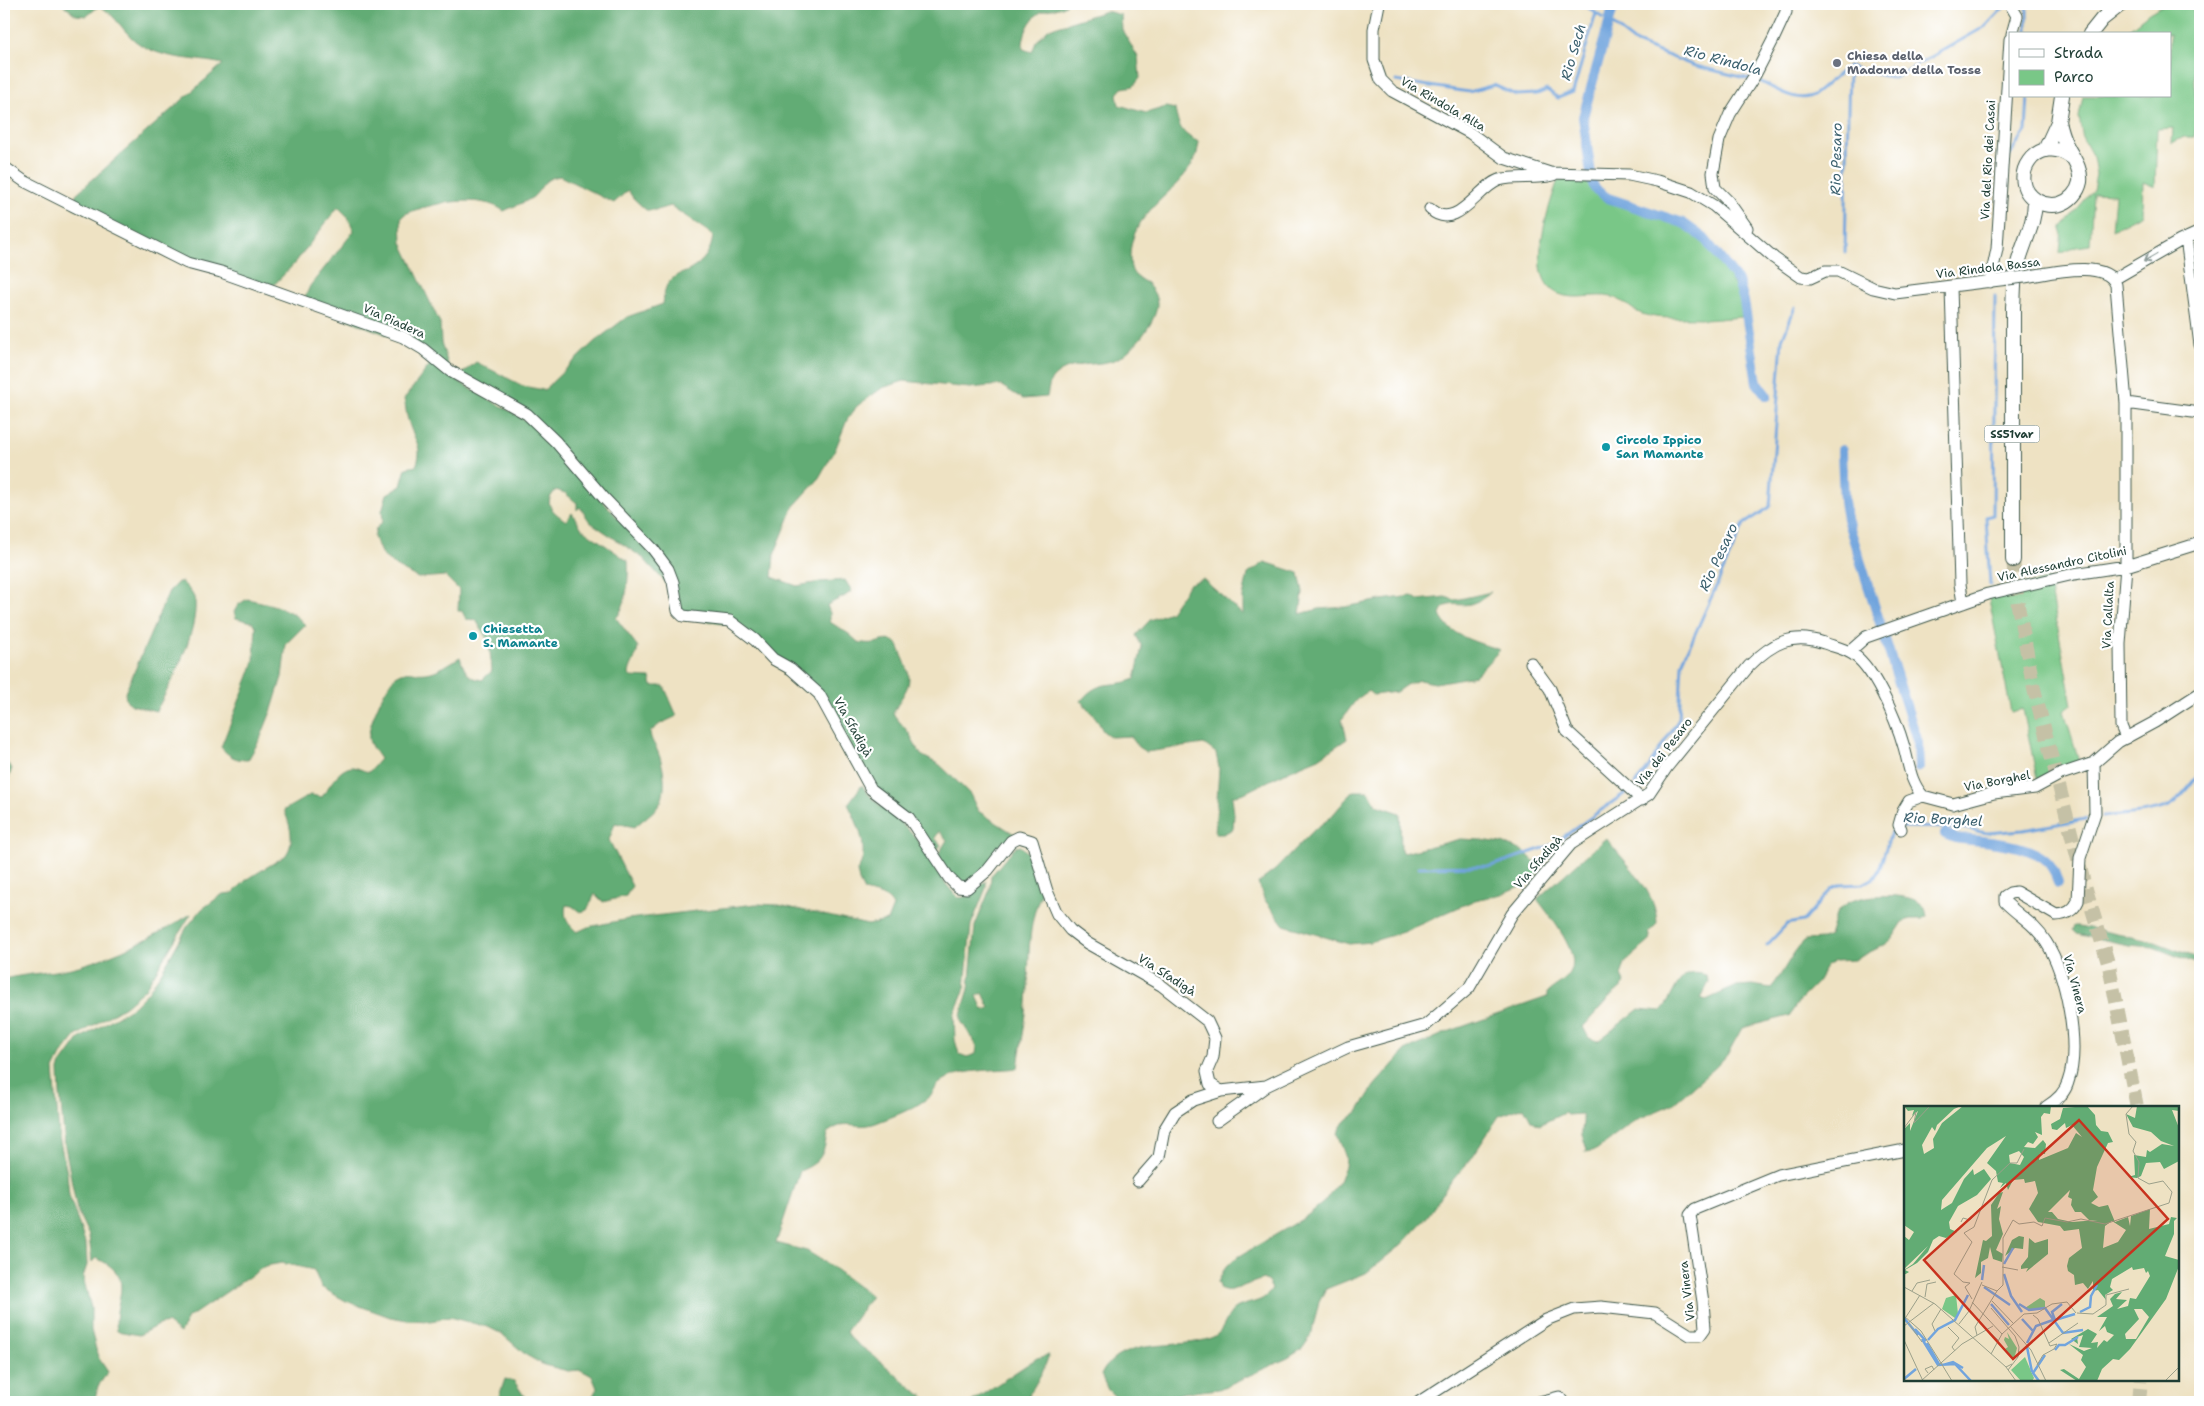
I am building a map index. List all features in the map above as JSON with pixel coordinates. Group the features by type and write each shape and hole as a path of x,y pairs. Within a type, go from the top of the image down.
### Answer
{"main road":[{"path":"2092,32 2102,19 2121,4"},
{"path":"2062,98 2058,122 2045,150 2057,149 2073,158"},
{"path":"2058,122 2063,140 2073,158"},
{"name":"SS51var","path":"2012,560 2013,307 2015,273 2033,225 2035,200 2029,193 2024,175 2026,166 2031,158 2045,150"},
{"name":"SS51var","path":"2033,225 2051,205 2069,200 2079,185 2078,166 2073,158"},
{"path":"2035,200 2051,205"}],"street":[{"name":"Via Rindola Alta","path":"1379,4 1374,30 1374,60 1377,73 1386,86 1470,133 1504,158 1557,174 1604,173 1645,178 1691,192 1714,206 1755,242"},
{"path":"1755,242 1728,201 1715,188 1713,173 1723,129 1753,78 1786,12 1786,4"},
{"path":"2012,6 2017,16 2013,32"},
{"name":"Via del Rio dei Casai","path":"1990,282 1997,249 2009,55"},
{"name":"Via Piadera","path":"4,167 24,181 187,262 221,272 403,337 423,349 450,371 526,414 556,442 663,562 673,582 678,611 683,616 712,620"},
{"path":"1430,210 1440,215 1450,215 1465,208 1485,188 1494,182 1515,177 1542,178 1557,174"},
{"path":"2200,232 2114,279 2119,305 2126,403 2200,413"},
{"path":"2186,238 2200,345"},
{"name":"Via Rindola Bassa","path":"1755,242 1802,278 1810,278 1825,272 1838,271 1872,288 1895,293 2090,270 2105,272 2114,279"},
{"path":"1951,287 1960,584 1963,603"},
{"name":"Via Callalta","path":"2126,403 2126,566 2120,644 2121,726 2126,738"},
{"name":"Via Alessandro Citolini","path":"1849,652 1860,641 1873,634 1988,594 2039,581 2126,566 2200,543"},
{"name":"Via Sfadigà","path":"712,620 730,621 755,640 773,659 790,670 819,694 871,789 910,818 949,878 958,887 968,888 979,879 1011,841 1019,837 1032,841 1050,899 1057,914 1070,930 1087,944 1161,985 1207,1021 1215,1038 1213,1057 1207,1072 1210,1084 1221,1091 1266,1086 1348,1047 1426,1026 1469,988 1512,914 1571,844 1642,800"},
{"name":"Via dei Pesaro","path":"1531,663 1550,689 1566,731 1642,800 1760,655 1773,646 1798,638 1812,639 1849,652"},
{"path":"1849,652 1861,661 1886,702 1899,732 1910,772 1917,789 1923,796 1909,801 1902,811 1900,827"},
{"name":"Via Borghel","path":"1923,796 1953,804 1994,794 2028,791 2049,782 2061,774 2094,763 2126,738 2200,693"},
{"name":"Via Vinera","path":"2047,1106 2062,1094 2070,1075 2072,1029 2068,1002 2056,959 2049,947 2036,927 2006,902 2005,896 2010,892 2016,892 2056,915 2062,915 2076,907 2078,901 2080,858 2095,813 2094,763"},
{"path":"1217,1121 1266,1086"},
{"path":"1138,1181 1159,1156 1164,1130 1176,1112 1192,1100 1221,1091"},
{"name":"Via Vinera","path":"1419,1402 1546,1320 1574,1309 1601,1307 1655,1313 1690,1335 1700,1335 1705,1328 1704,1302 1690,1215 1695,1209 1778,1175 1904,1150"},
{"path":"1539,1402 1559,1397 1563,1402"}],"green space":[{"path":"62,4 1067,4 1061,8 1044,11 1033,19 1025,33 1023,44 1023,49 1032,52 1036,42 1048,29 1106,11 1121,15 1122,30 1138,57 1140,78 1134,86 1122,88 1117,94 1119,105 1146,113 1166,107 1175,109 1182,130 1199,142 1195,159 1186,173 1145,216 1137,228 1132,241 1130,257 1132,270 1136,276 1147,283 1157,300 1153,319 1148,327 1135,344 1121,357 1107,362 1074,366 1058,373 1051,381 1047,397 1023,399 1000,385 970,388 904,381 882,388 857,406 847,420 835,450 817,481 794,506 774,555 772,577 797,586 845,580 852,591 827,605 830,613 830,622 858,642 870,643 888,640 896,643 906,664 909,680 893,714 909,733 921,755 940,765 970,794 978,811 1019,837 991,866 958,887 936,858 947,840 939,831 935,838 941,845 933,854 925,840 884,801 824,702 742,628 683,616 671,577 549,433 459,376 476,362 523,386 544,390 594,342 627,317 663,304 665,289 669,282 703,260 711,246 713,235 671,206 656,210 646,210 633,198 628,190 614,203 560,176 546,181 530,199 504,211 482,202 469,201 441,203 405,214 401,218 402,243 440,323 441,342 450,371 423,349 303,302 310,286 354,231 348,217 338,207 295,263 269,290 217,271 73,207 76,194 223,64 171,56 150,50 135,41 111,14 99,6 87,16 76,15"},
{"path":"2165,4 2193,4 2196,128 2194,137 2184,137 2172,143 2173,128 2157,129 2155,187 2143,182 2142,214 2112,230 2115,194 2093,193 2090,245 2076,247 2060,254 2062,227 2093,190 2096,174 2093,157 2083,139 2079,117 2083,98 2172,98 2172,32 2125,32 2149,13"},
{"path":"1583,179 1595,191 1607,199 1663,218 1695,235 1706,246 1732,281 1738,294 1742,317 1705,320 1700,318 1649,316 1612,297 1565,296 1548,286 1542,274 1540,258 1549,207 1558,180"},
{"path":"432,362 457,381 512,412 539,430 660,565 667,584 643,558 590,522 580,507 577,510 577,503 565,493 556,490 549,504 557,514 566,521 572,513 582,529 628,561 628,583 625,599 623,607 616,618 638,647 629,675 631,677 650,678 652,686 664,686 677,716 660,724 650,732 663,770 664,785 659,805 635,827 615,823 609,840 632,886 626,896 603,902 595,894 587,910 580,912 572,906 566,905 565,913 567,920 577,932 588,927 628,919 756,904 779,905 868,925 887,921 893,906 884,897 864,891 857,871 863,855 863,846 856,820 848,804 862,785 873,799 914,836 940,876 959,898 968,896 986,881 986,888 971,925 965,988 954,1015 955,1040 959,1054 967,1057 976,1054 977,1046 961,1021 969,989 975,926 990,889 991,876 1015,847 1021,846 1030,855 1041,894 1032,923 1030,938 1026,1014 1018,1068 967,1072 948,1078 940,1083 925,1100 905,1111 868,1125 841,1125 827,1133 820,1157 813,1164 800,1171 776,1243 807,1251 831,1266 871,1296 846,1332 854,1341 932,1402 584,1402 593,1396 597,1388 592,1376 581,1370 568,1371 544,1365 526,1355 502,1334 488,1327 449,1317 431,1321 390,1317 346,1301 321,1287 314,1270 282,1263 265,1266 188,1318 180,1333 167,1323 158,1325 139,1335 117,1331 116,1320 121,1290 120,1282 117,1273 109,1266 96,1258 92,1262 89,1236 77,1210 65,1146 60,1094 59,1070 61,1064 79,1039 133,1007 148,992 187,927 202,909 223,894 233,893 246,880 285,856 290,845 291,833 284,810 310,795 322,797 343,770 353,767 369,772 380,759 369,739 371,725 387,687 396,676 405,672 422,673 435,671 460,657 465,669 477,679 482,680 492,671 489,642 476,620 466,619 462,611 458,611 459,590 445,576 418,578 397,567 382,555 374,537 376,529 383,521 382,511 387,494 401,486 406,468 416,466 418,459 419,448 408,420 404,399","holes":["983,993 990,1008 983,1010 977,996"]},
{"path":"1265,562 1299,573 1303,592 1300,614 1319,609 1345,607 1412,596 1418,600 1445,597 1455,600 1491,592 1481,600 1470,604 1448,605 1444,607 1440,615 1444,622 1457,633 1500,650 1475,676 1435,683 1419,680 1406,685 1396,692 1373,695 1368,691 1356,700 1342,719 1347,739 1319,758 1244,793 1232,796 1233,829 1223,834 1215,834 1219,768 1216,753 1204,744 1146,752 1138,747 1131,736 1111,737 1103,731 1096,718 1081,701 1094,689 1101,686 1135,679 1142,647 1136,635 1150,620 1170,612 1189,584 1203,579 1243,615 1243,597 1248,574"},
{"path":"2049,579 2072,705 2064,711 2080,764 2064,767 2037,779 2023,709 2011,712 1988,594"},
{"path":"178,582 182,582 188,588 195,601 195,614 188,642 176,673 156,711 132,705 126,700 125,693 169,591"},
{"path":"247,599 286,610 300,619 305,625 286,644 282,677 272,709 260,739 248,760 233,757 221,747 254,661 256,626 252,622 236,618 234,612 238,605"},
{"path":"4,760 12,768 9,777 4,779"},
{"path":"1353,791 1368,791 1377,805 1400,813 1401,851 1404,853 1460,839 1481,840 1502,843 1523,851 1541,867 1535,880 1502,894 1475,900 1403,932 1370,942 1349,944 1284,925 1264,899 1258,883 1275,870 1315,829 1330,818"},
{"path":"1606,838 1646,889 1656,912 1657,924 1649,932 1651,940 1625,963 1621,976 1625,984 1607,1000 1583,1027 1589,1038 1598,1041 1639,1009 1661,1011 1678,983 1689,974 1706,975 1709,982 1701,998 1706,1000 1737,986 1752,985 1771,988 1800,945 1805,940 1822,939 1829,936 1837,913 1843,906 1855,900 1873,896 1905,897 1922,904 1927,916 1922,919 1910,919 1903,922 1892,939 1886,944 1854,960 1835,961 1826,966 1818,982 1799,1001 1789,1016 1742,1028 1727,1055 1673,1104 1638,1119 1596,1150 1585,1152 1582,1135 1582,1114 1568,1115 1564,1113 1539,1125 1531,1120 1524,1107 1499,1116 1471,1159 1450,1183 1427,1217 1402,1244 1366,1273 1326,1289 1319,1301 1311,1336 1302,1349 1288,1358 1219,1389 1182,1393 1153,1402 1121,1402 1108,1390 1101,1375 1110,1362 1122,1354 1136,1349 1184,1344 1213,1337 1220,1331 1232,1311 1260,1300 1268,1294 1272,1289 1268,1282 1263,1279 1229,1291 1221,1289 1218,1282 1226,1266 1233,1260 1304,1218 1324,1202 1339,1181 1345,1166 1346,1158 1337,1133 1344,1122 1358,1112 1374,1086 1405,1051 1450,1031 1547,997 1547,993 1568,976 1573,960 1571,952 1561,932 1537,899"},
{"path":"191,914 145,989 125,1006 76,1036 61,1055 54,1069 59,1137 67,1173 69,1195 86,1245 87,1265 83,1277 91,1308 91,1330 98,1357 108,1372 98,1386 94,1402 4,1402 4,979 70,968 108,956 137,944"},
{"path":"2074,926 2155,942 2200,959 2200,965 2153,947 2129,945 2076,934 2072,930"},
{"path":"1049,1355 1043,1371 1025,1402 971,1402 1037,1358"},
{"path":"505,1379 514,1381 528,1402 497,1402"},
{"path":"1745,1396 1802,1402 1727,1402"}],"waterway":[{"name":"Rio Rindola","path":"1583,4 1603,18"},
{"path":"1614,4 1583,117 1592,181 1595,189 1608,198 1683,223 1704,238 1738,281 1744,301 1757,383 1767,396"},
{"name":"Rio Rindola","path":"1755,79 1785,94 1802,98 1816,93 1849,66 1894,78 1986,26 2007,4"},
{"path":"2027,4 2027,32"},
{"name":"Rio Sech","path":"1396,81 1469,92 1494,85 1516,95 1537,94 1547,90 1558,98 1573,92 1596,13"},
{"name":"Rio Rindola","path":"1613,25 1636,43 1692,65 1749,79"},
{"name":"Rio Pesaro","path":"1845,252 1849,66"},
{"path":"2007,159 2026,131 2028,98"},
{"path":"2003,226 2008,207 2005,186"},
{"path":"1990,585 1986,517 1993,515 1995,296"},
{"name":"Rio Pesaro","path":"1635,784 1646,771 1679,719 1682,663 1744,524 1770,507 1782,340 1795,307"},
{"path":"1842,450 1844,502 1847,519 1918,743 1919,767"},
{"name":"Rio Borghel","path":"2103,817 2167,807 2181,796 2200,773"},
{"name":"Rio Pesaro","path":"1419,867 1491,866 1552,845 1628,791"},
{"name":"Rio Borghel","path":"1903,827 1960,828 1987,833 2023,830 2086,819"},
{"name":"Rio Borghel","path":"1767,945 1787,924 1803,921 1832,888 1839,885 1863,884 1874,878 1879,870 1891,832 1897,828"},
{"path":"1945,834 1955,838 1994,842 2022,848 2034,853 2045,859 2055,873 2058,883"}],"tunnel":[{"path":"2013,560 2018,606 2034,689 2083,879 2109,966 2137,1106"},
{"path":"2139,1402 2141,1381"}],"place":[{"name":"Chiesa della Madonna della Tosse","path":"1837,63"},
{"name":"Circolo Ippico San Mamante","path":"1606,447"},
{"name":"Chiesetta S. Mamante","path":"473,636"}]}
